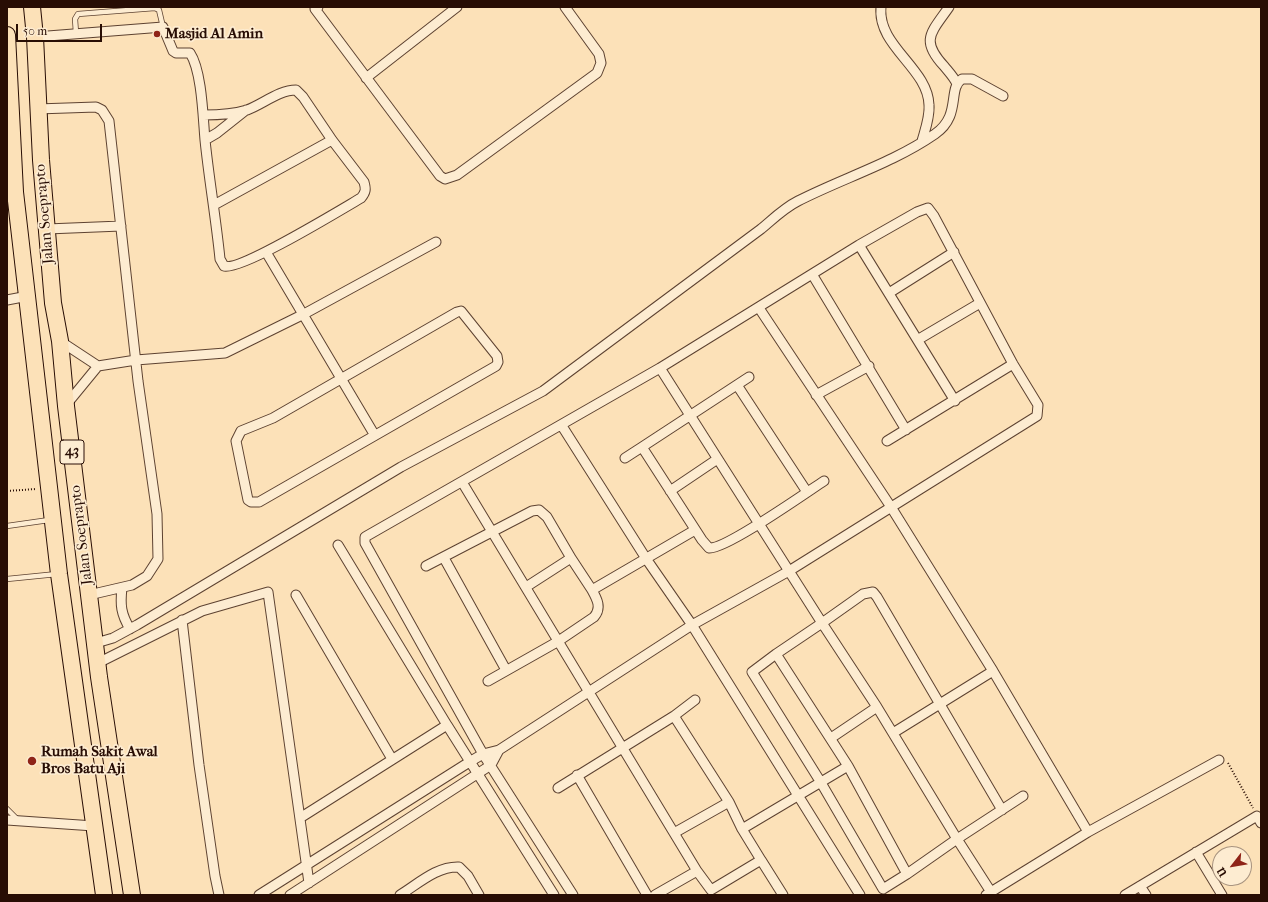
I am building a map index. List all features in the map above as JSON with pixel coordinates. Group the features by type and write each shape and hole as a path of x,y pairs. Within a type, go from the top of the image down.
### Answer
{"highway":[{"name":"Jalan Soeprapto","path":"32,7 35,37 37,109 53,303 60,341 66,406 99,670 132,895"},
{"name":"Jalan Soeprapto","path":"7,34 11,193 28,296 59,574 104,895"},
{"path":"74,680 99,670"}],"street":[{"path":"318,7 315,9 440,176 445,179 450,178 598,73 601,63 599,54 565,7"},
{"path":"366,78 457,7"},
{"path":"881,7 886,30 921,82 928,97 929,112 922,141"},
{"path":"949,7 933,30 929,46 933,54 949,72 957,84"},
{"path":"35,37 163,27 173,50 176,53 189,52 194,60 198,75 204,115 205,140 220,259 224,266 232,267 266,252 361,198 366,191 364,182 332,140 304,97 296,90 288,91 247,110 217,133 205,140"},
{"path":"96,643 113,638 130,629 401,467 543,391 787,208 854,177 922,141 939,130 950,118 957,84 965,78 972,79 1003,96"},
{"path":"37,109 96,107 102,110 109,121 136,360 157,514 158,559 147,576 132,585 89,595"},
{"path":"204,115 218,115 247,110"},
{"path":"214,205 332,140"},
{"path":"259,895 471,761 483,754 499,750 692,624 789,571 1037,416 1038,406 1013,364 954,252 928,208 917,212 860,245 759,308 562,426 367,535 364,540 483,754 572,895"},
{"path":"47,229 121,226"},
{"path":"60,341 98,366 136,360 225,353 304,314 436,242"},
{"path":"860,245 955,401"},
{"path":"266,252 374,434"},
{"path":"890,293 954,252"},
{"path":"812,274 869,366 906,430"},
{"path":"7,300 28,296"},
{"path":"918,339 980,303"},
{"path":"759,308 891,507 993,671 1088,832"},
{"path":"460,311 465,313 497,356 497,364 490,370 374,434 259,502 250,502 246,497 236,441 241,431 273,418 340,378 460,311"},
{"path":"887,442 1013,364"},
{"path":"66,406 98,366"},
{"path":"816,396 869,366"},
{"path":"660,368 716,460 877,707 989,893 1088,832 1218,760"},
{"path":"625,458 749,377"},
{"path":"736,385 807,492"},
{"path":"562,426 647,560 692,624 860,895"},
{"path":"642,448 695,530 707,546 715,548 758,524 824,481"},
{"path":"670,491 716,460"},
{"path":"462,482 491,532 526,587 557,642 590,691 674,834 697,871 713,893 761,860"},
{"path":"426,566 532,511 539,510 547,517 598,601 597,614 588,622 557,642 488,681"},
{"path":"592,590 647,560 695,530"},
{"path":"338,545 447,725 554,895"},
{"path":"444,558 506,670"},
{"path":"526,587 571,558"},
{"path":"122,588 120,602 122,616 130,629"},
{"path":"99,670 182,620 231,601 268,592 309,883"},
{"path":"1002,810 873,592 863,594 748,674 820,781 883,889 957,839 1002,810 1023,796"},
{"path":"296,595 392,759"},
{"path":"182,620 199,765 219,895"},
{"path":"776,654 848,766 906,874"},
{"path":"893,733 993,671"},
{"path":"558,788 674,716 695,700"},
{"path":"831,738 877,707"},
{"path":"674,716 729,802 742,829 783,895"},
{"path":"300,818 447,725"},
{"path":"290,895 491,765 499,750"},
{"path":"742,829 798,794 848,766"},
{"path":"577,775 647,895"},
{"path":"674,834 729,802"},
{"path":"7,820 17,819 94,826"},
{"path":"1125,895 1196,852 1259,820"},
{"path":"1196,852 1222,895"},
{"path":"400,895 438,871 449,867 459,867 468,876 480,895"},
{"path":"655,895 697,871"},
{"path":"1140,886 1146,895"}],"lane":[{"path":"76,33 75,19 78,14 155,8 159,10 163,27"},
{"path":"7,526 53,520"},
{"path":"7,579 59,574"},
{"path":"7,809 17,819"}],"path":[{"path":"7,491 50,487"},
{"path":"1218,760 1227,761 1259,820"}],"place":[{"name":"Masjid Al Amin","path":"157,34"},
{"name":"Rumah Sakit Awal Bros Batu Aji","path":"32,761"}]}
